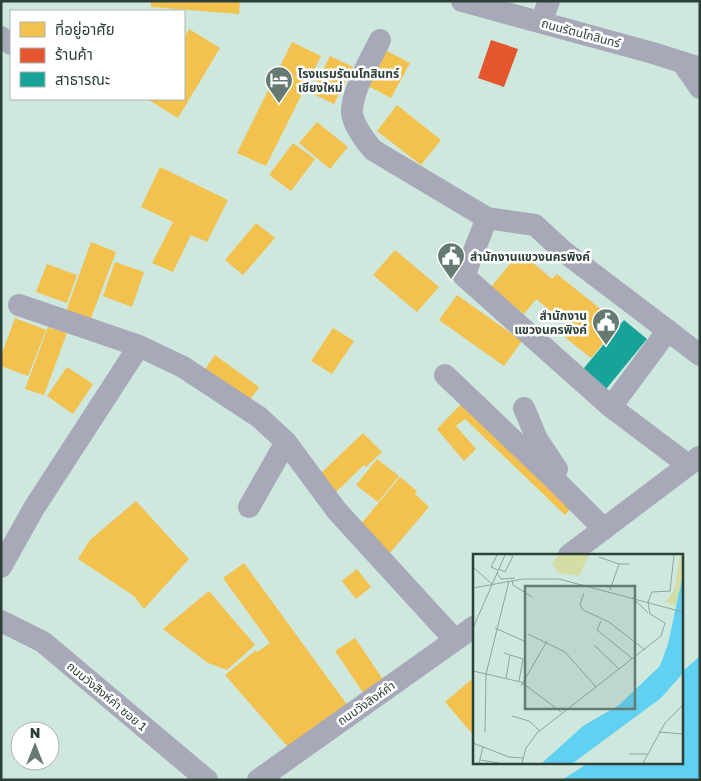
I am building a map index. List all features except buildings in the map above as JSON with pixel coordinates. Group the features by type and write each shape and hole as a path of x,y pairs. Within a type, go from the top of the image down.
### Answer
{"street":[{"name":"ถนนรัตนโกสินทร์","path":"462,1 691,65"},
{"path":"541,22 549,1"},
{"path":"380,40 353,102 352,116 364,140 373,150 487,218 535,225 563,251 700,355"},
{"path":"691,65 700,88"},
{"path":"487,218 464,276 611,407 694,460 570,554"},
{"path":"19,305 139,346 183,367 259,417 286,442 337,510 455,640"},
{"path":"611,407 668,330"},
{"path":"1,567 34,508 139,346"},
{"path":"445,375 605,527"},
{"path":"524,408 537,439 562,476 605,527"},
{"path":"249,507 286,442"},
{"name":"ถนนวังสิงห์คำ ซอย 1","path":"1,621 43,642 207,780"},
{"name":"ถนนวังสิงห์คำ","path":"258,780 473,627"}],"water":[{"path":"700,656 700,780 562,780 587,764 684,764 684,670"}],"place":[{"name":"โรงแรมรัตนโกสินทร์ เชียงใหม่","path":"279,104"},
{"name":"สำนักงานแขวงนครพิงค์","path":"451,280"},
{"name":"สำนักงาน แขวงนครพิงค์","path":"606,346"}]}
